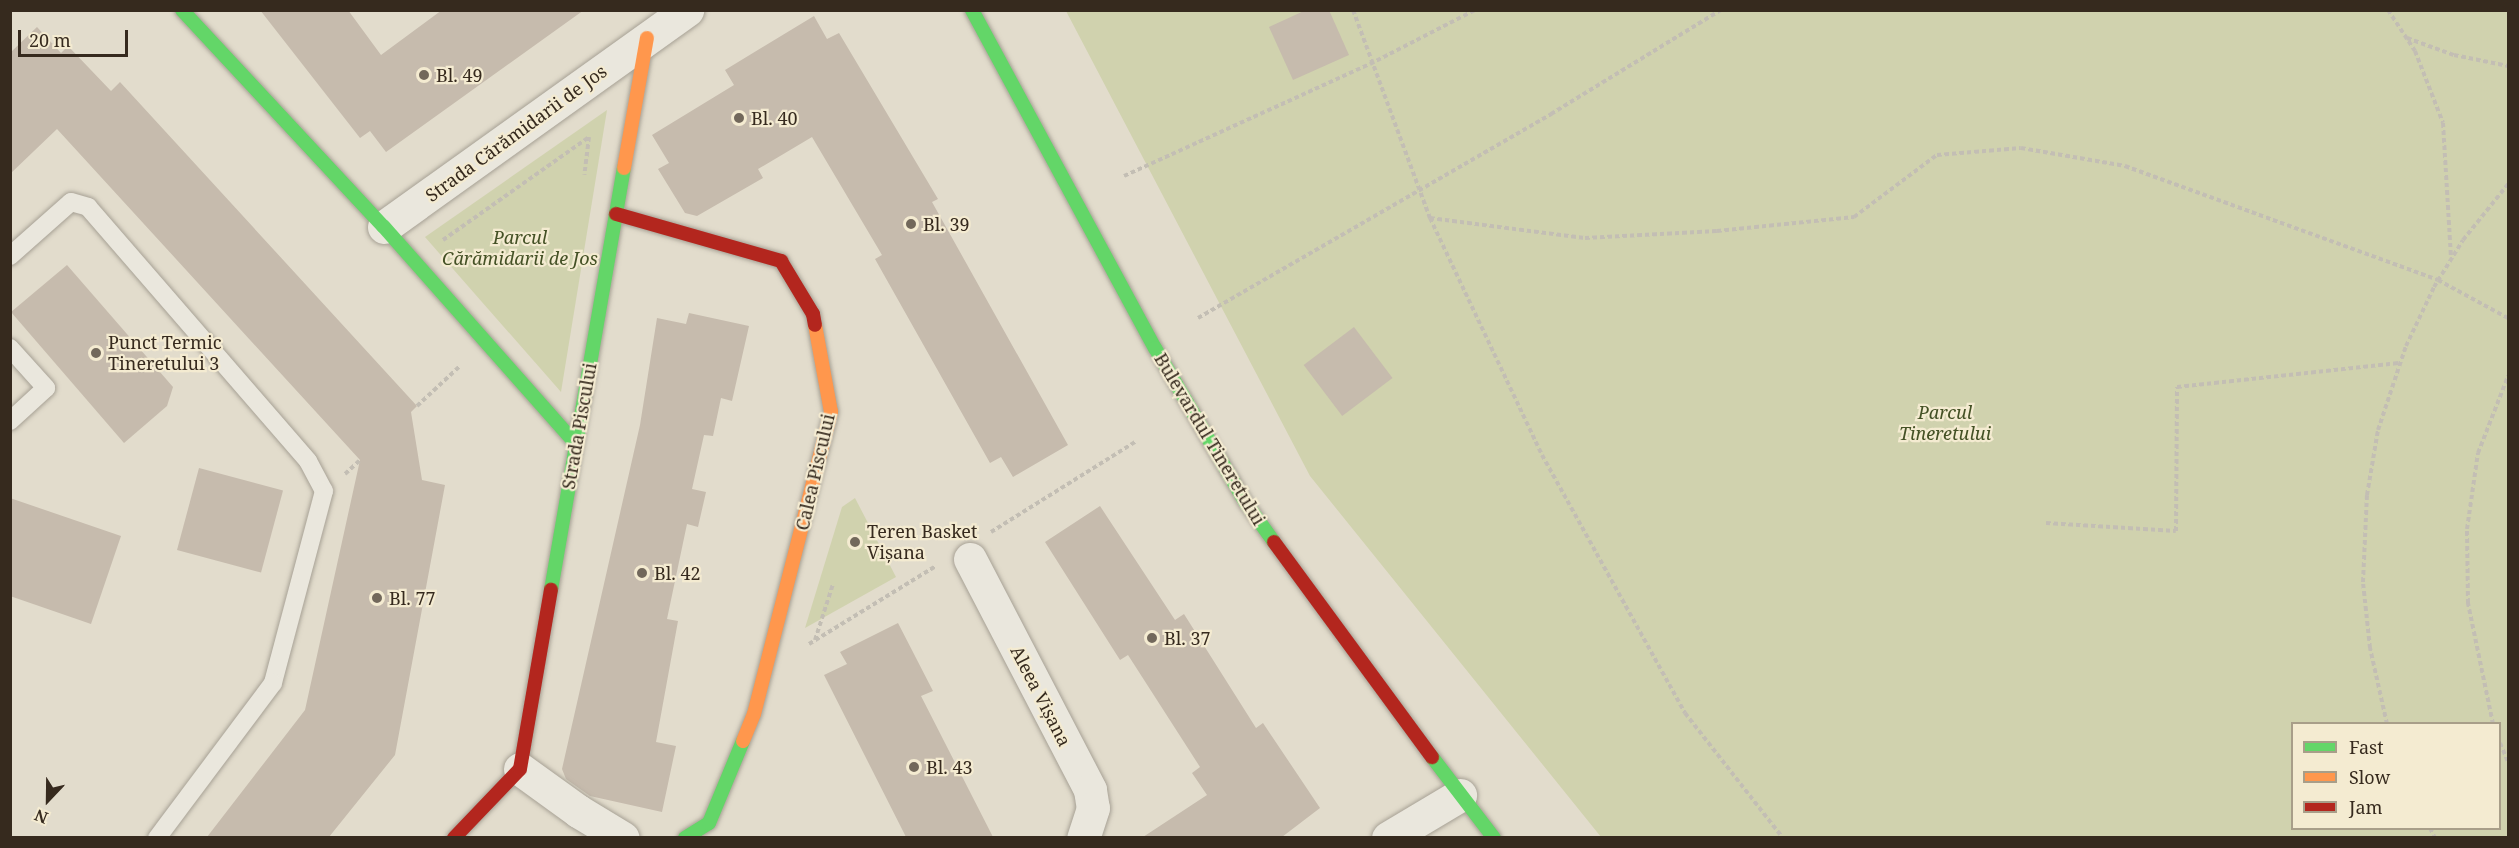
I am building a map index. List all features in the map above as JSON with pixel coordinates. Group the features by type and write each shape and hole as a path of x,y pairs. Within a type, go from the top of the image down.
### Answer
{"street":[{"path":"182,10 384,227 576,444"},
{"path":"647,38 687,10"},
{"name":"Bulevardul Tineretului","path":"972,10 1155,348 1246,503 1371,679 1494,837"},
{"name":"Strada Cărămidarii de Jos","path":"384,227 647,38"},
{"name":"Strada Piscului","path":"520,769 647,38"},
{"name":"Calea Piscului","path":"616,214 770,255 781,261 813,314 831,412 754,714 709,823 685,837"},
{"name":"Aleea Vișana","path":"970,559 1090,790 1093,808 1083,837"},
{"path":"454,837 520,769 578,811 623,837"},
{"path":"1388,837 1460,795"}],"lane":[{"path":"10,256 71,202 88,207 308,461 324,491 273,683 157,837"},
{"path":"10,348 46,388 10,420"}],"path":[{"path":"1353,10 1370,64 1430,218 1542,455 1685,713 1783,837"},
{"path":"1124,176 1370,64 1475,10"},
{"path":"1198,318 1419,188 1551,114 1720,10"},
{"path":"2388,10 2415,51 2443,123 2451,258"},
{"path":"2406,38 2454,56 2508,66"},
{"path":"450,249 443,240 590,137 583,184"},
{"path":"1430,218 1585,238 1717,231 1854,217 1937,155 2021,148 2125,165 2438,280 2508,318"},
{"path":"2387,722 2367,627 2364,538 2374,452 2399,363 2438,280 2451,258 2508,184"},
{"path":"417,406 486,342"},
{"path":"2046,523 2176,531 2177,387 2399,363"},
{"path":"2493,722 2468,603 2467,529 2478,453 2508,376"},
{"path":"815,641 833,584"},
{"path":"2501,747 2508,762"}],"green space":[{"name":"Parcul Tineretului","path":"1066,11 2508,11 2508,837 1601,837 1310,476"},
{"name":"Parcul Cărămidarii de Jos","path":"607,110 561,392 425,237"},
{"name":"Teren Basket Vișana","path":"855,498 896,577 805,628 842,507"}],"building":[{"name":"Bl. 49","path":"260,10 348,10 381,55 442,10 584,10 386,152 370,131 360,138"},
{"path":"1306,10 1329,10 1349,55 1293,80 1269,27"},
{"path":"814,16 827,39 839,33 938,199 932,202 1068,445 1013,477 1001,457 990,463 875,259 882,255 812,137 758,169 763,178 697,216 685,213 658,169 669,163 652,135 734,85 725,70"},
{"path":"37,27 61,53 68,46 111,91 120,82 417,406 411,412 422,480 445,485 395,755 329,837 207,837 305,710 360,460 57,129 10,174 10,53"},
{"name":"Punct Termic Tineretului 3","path":"67,265 173,387 167,406 124,443 11,312"},
{"name":"Bl. 42","path":"689,313 749,326 732,401 721,398 713,436 704,435 692,489 706,492 698,527 687,524 667,619 678,621 656,742 676,746 662,812 590,796 566,779 562,769 640,425 657,318 686,324"},
{"path":"1354,327 1393,378 1342,416 1304,365"},
{"path":"199,468 283,491 261,573 177,550"},
{"path":"10,498 121,536 91,624 10,596"},
{"name":"Bl. 37","path":"1100,506 1175,620 1184,614 1256,728 1263,723 1320,808 1282,837 1143,837 1207,795 1192,773 1200,767 1128,655 1120,660 1045,542"},
{"name":"Bl. 43","path":"898,623 933,691 921,696 993,837 906,837 824,675 847,664 840,652"}],"traffic: fast":[{"path":"182,10 384,227 576,444"},
{"path":"972,10 1155,348 1246,503 1274,542"},
{"path":"551,590 624,168"},
{"path":"685,838 709,823 743,741"},
{"path":"1432,757 1494,838"}],"traffic: slow":[{"path":"624,168 647,38"},
{"path":"743,741 754,714 831,412 815,325"}],"traffic: jam":[{"path":"616,214 781,261 813,314 815,325"},
{"path":"1274,542 1432,757"},
{"path":"454,838 520,769 551,590"}],"place":[{"name":"Bl. 49","path":"424,75"},
{"name":"Bl. 40","path":"739,118"},
{"name":"Bl. 39","path":"911,224"},
{"name":"Punct Termic Tineretului 3","path":"96,353"},
{"name":"Teren Basket Vișana","path":"855,542"},
{"name":"Bl. 42","path":"642,573"},
{"name":"Bl. 77","path":"377,598"},
{"name":"Bl. 37","path":"1152,638"},
{"name":"Bl. 43","path":"914,767"}]}
